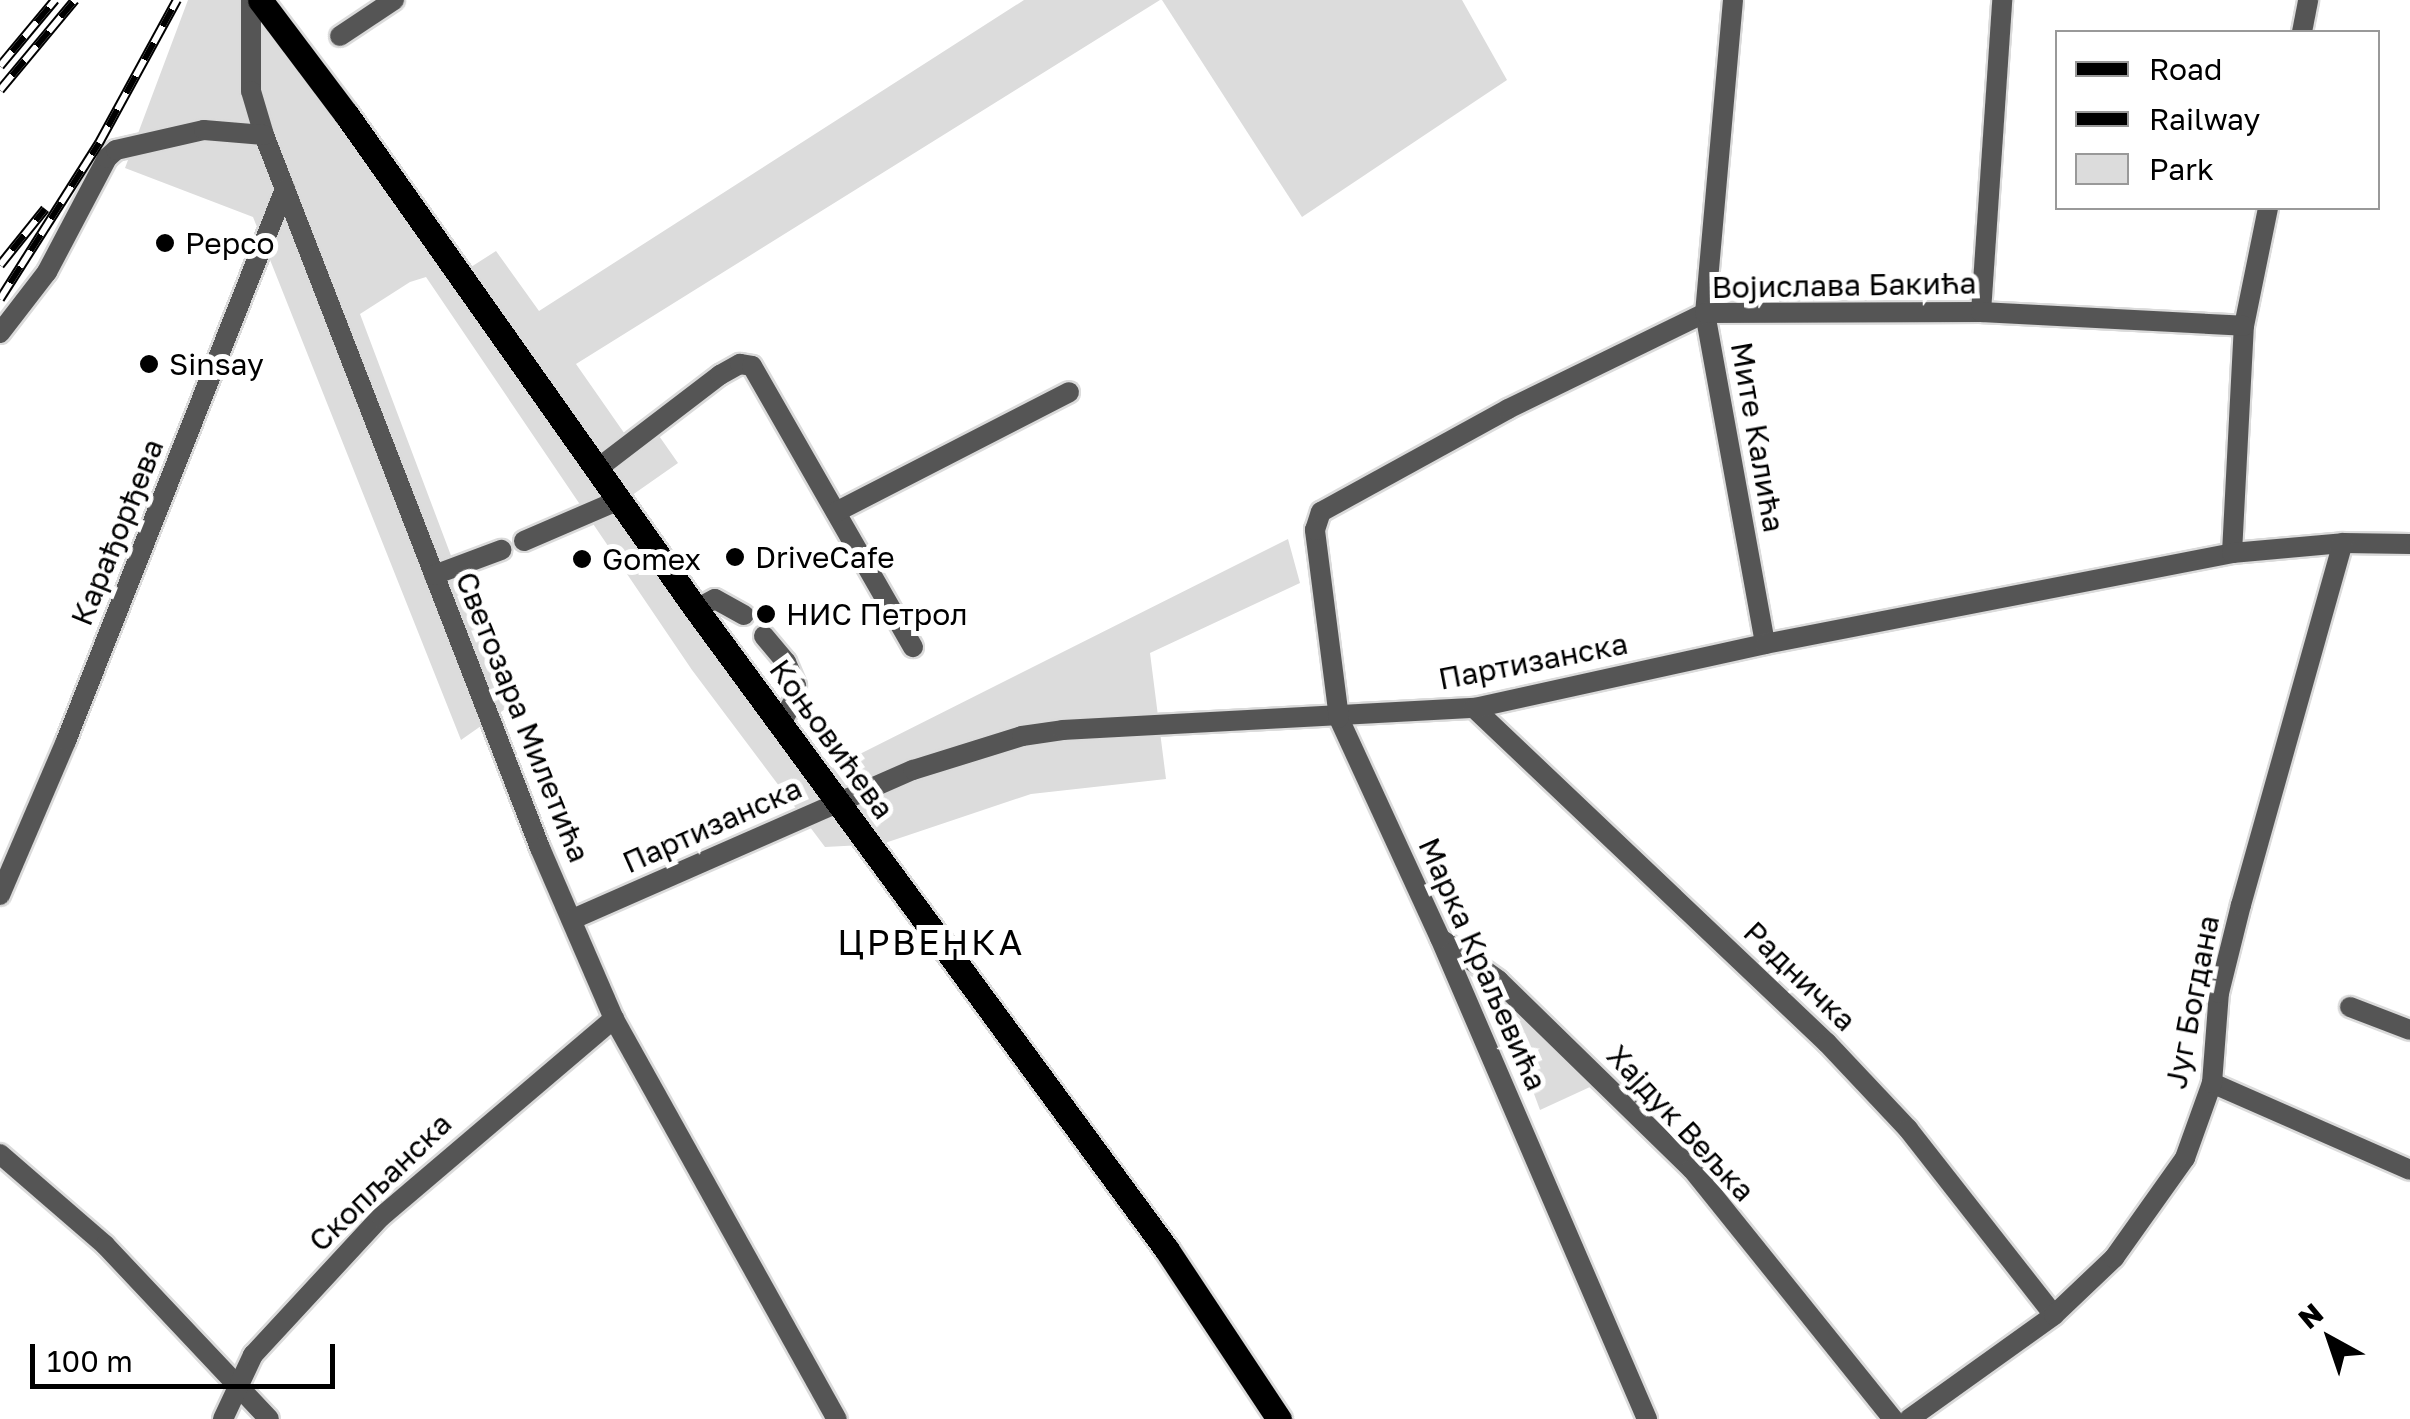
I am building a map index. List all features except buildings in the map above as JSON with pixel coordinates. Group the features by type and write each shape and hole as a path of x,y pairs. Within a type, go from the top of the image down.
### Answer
{"main road":[{"name":"Коњовићева","path":"260,0 696,608 1168,1250 1279,1419"}],"street":[{"name":"Светозара Милетића","path":"250,0 250,91 264,135 572,919 614,1019 838,1419"},
{"path":"340,36 394,0"},
{"name":"Мите Калића","path":"1733,0 1705,313 1764,644"},
{"path":"1981,312 2002,0"},
{"path":"2302,30 2308,0"},
{"path":"0,333 48,272 107,158 116,150 204,130 264,135"},
{"name":"Карађорђева","path":"0,895 66,741 284,190"},
{"path":"2232,553 2244,326 2268,210"},
{"name":"Војислава Бакића","path":"1318,520 1330,504 1508,409 1705,313 1981,312 2244,326"},
{"path":"597,469 720,375 740,364 752,366 913,647"},
{"path":"836,512 1069,392"},
{"path":"524,541 619,500"},
{"name":"Марка Краљевића","path":"1318,520 1315,530 1340,718 1440,938 1648,1419"},
{"name":"Партизанска","path":"572,919 946,757 1022,736 1064,730 1474,708 1764,644 2232,553 2343,543 2410,544"},
{"name":"Југ Богдана","path":"1909,1419 2054,1315 2114,1258 2154,1208 2185,1158 2212,1083 2219,993 2343,543"},
{"path":"434,575 500,550"},
{"path":"696,608 715,599 744,616"},
{"path":"764,636 786,662 796,686 780,723"},
{"name":"Радничка","path":"1474,708 1828,1042 1908,1130 2054,1315"},
{"name":"Хајдук Вељка","path":"1440,938 1498,980 1692,1169 1893,1419"},
{"path":"2350,1007 2410,1030"},
{"name":"Скопљанска","path":"223,1419 253,1354 380,1218 614,1019"},
{"path":"2212,1083 2410,1170"},
{"path":"0,1154 105,1246 269,1419"}],"green space":[{"path":"188,0 273,0 471,267 496,251 539,311 1024,0 1160,0 576,364 636,450 657,433 678,463 628,498 830,769 1288,539 1300,583 1150,653 1166,779 1031,794 882,844 825,847 692,670 426,277 410,282 360,314 508,707 461,740 253,217 125,168"},
{"path":"1162,0 1462,0 1507,80 1302,217"},
{"path":"1525,1018 1590,1087 1540,1110 1509,1026"}],"railway":[{"path":"0,66 55,0"},
{"path":"0,90 75,0"},
{"path":"0,299 99,143 177,0"},
{"path":"0,265 45,209"}],"place":[{"name":"Pepco","path":"165,243"},
{"name":"Sinsay","path":"149,364"},
{"name":"DriveCafe","path":"735,557"},
{"name":"Gomex","path":"582,559"},
{"name":"НИС Петрол","path":"766,614"}],"district":[{"name":"ЦРВЕНКА","path":"931,942"}]}
